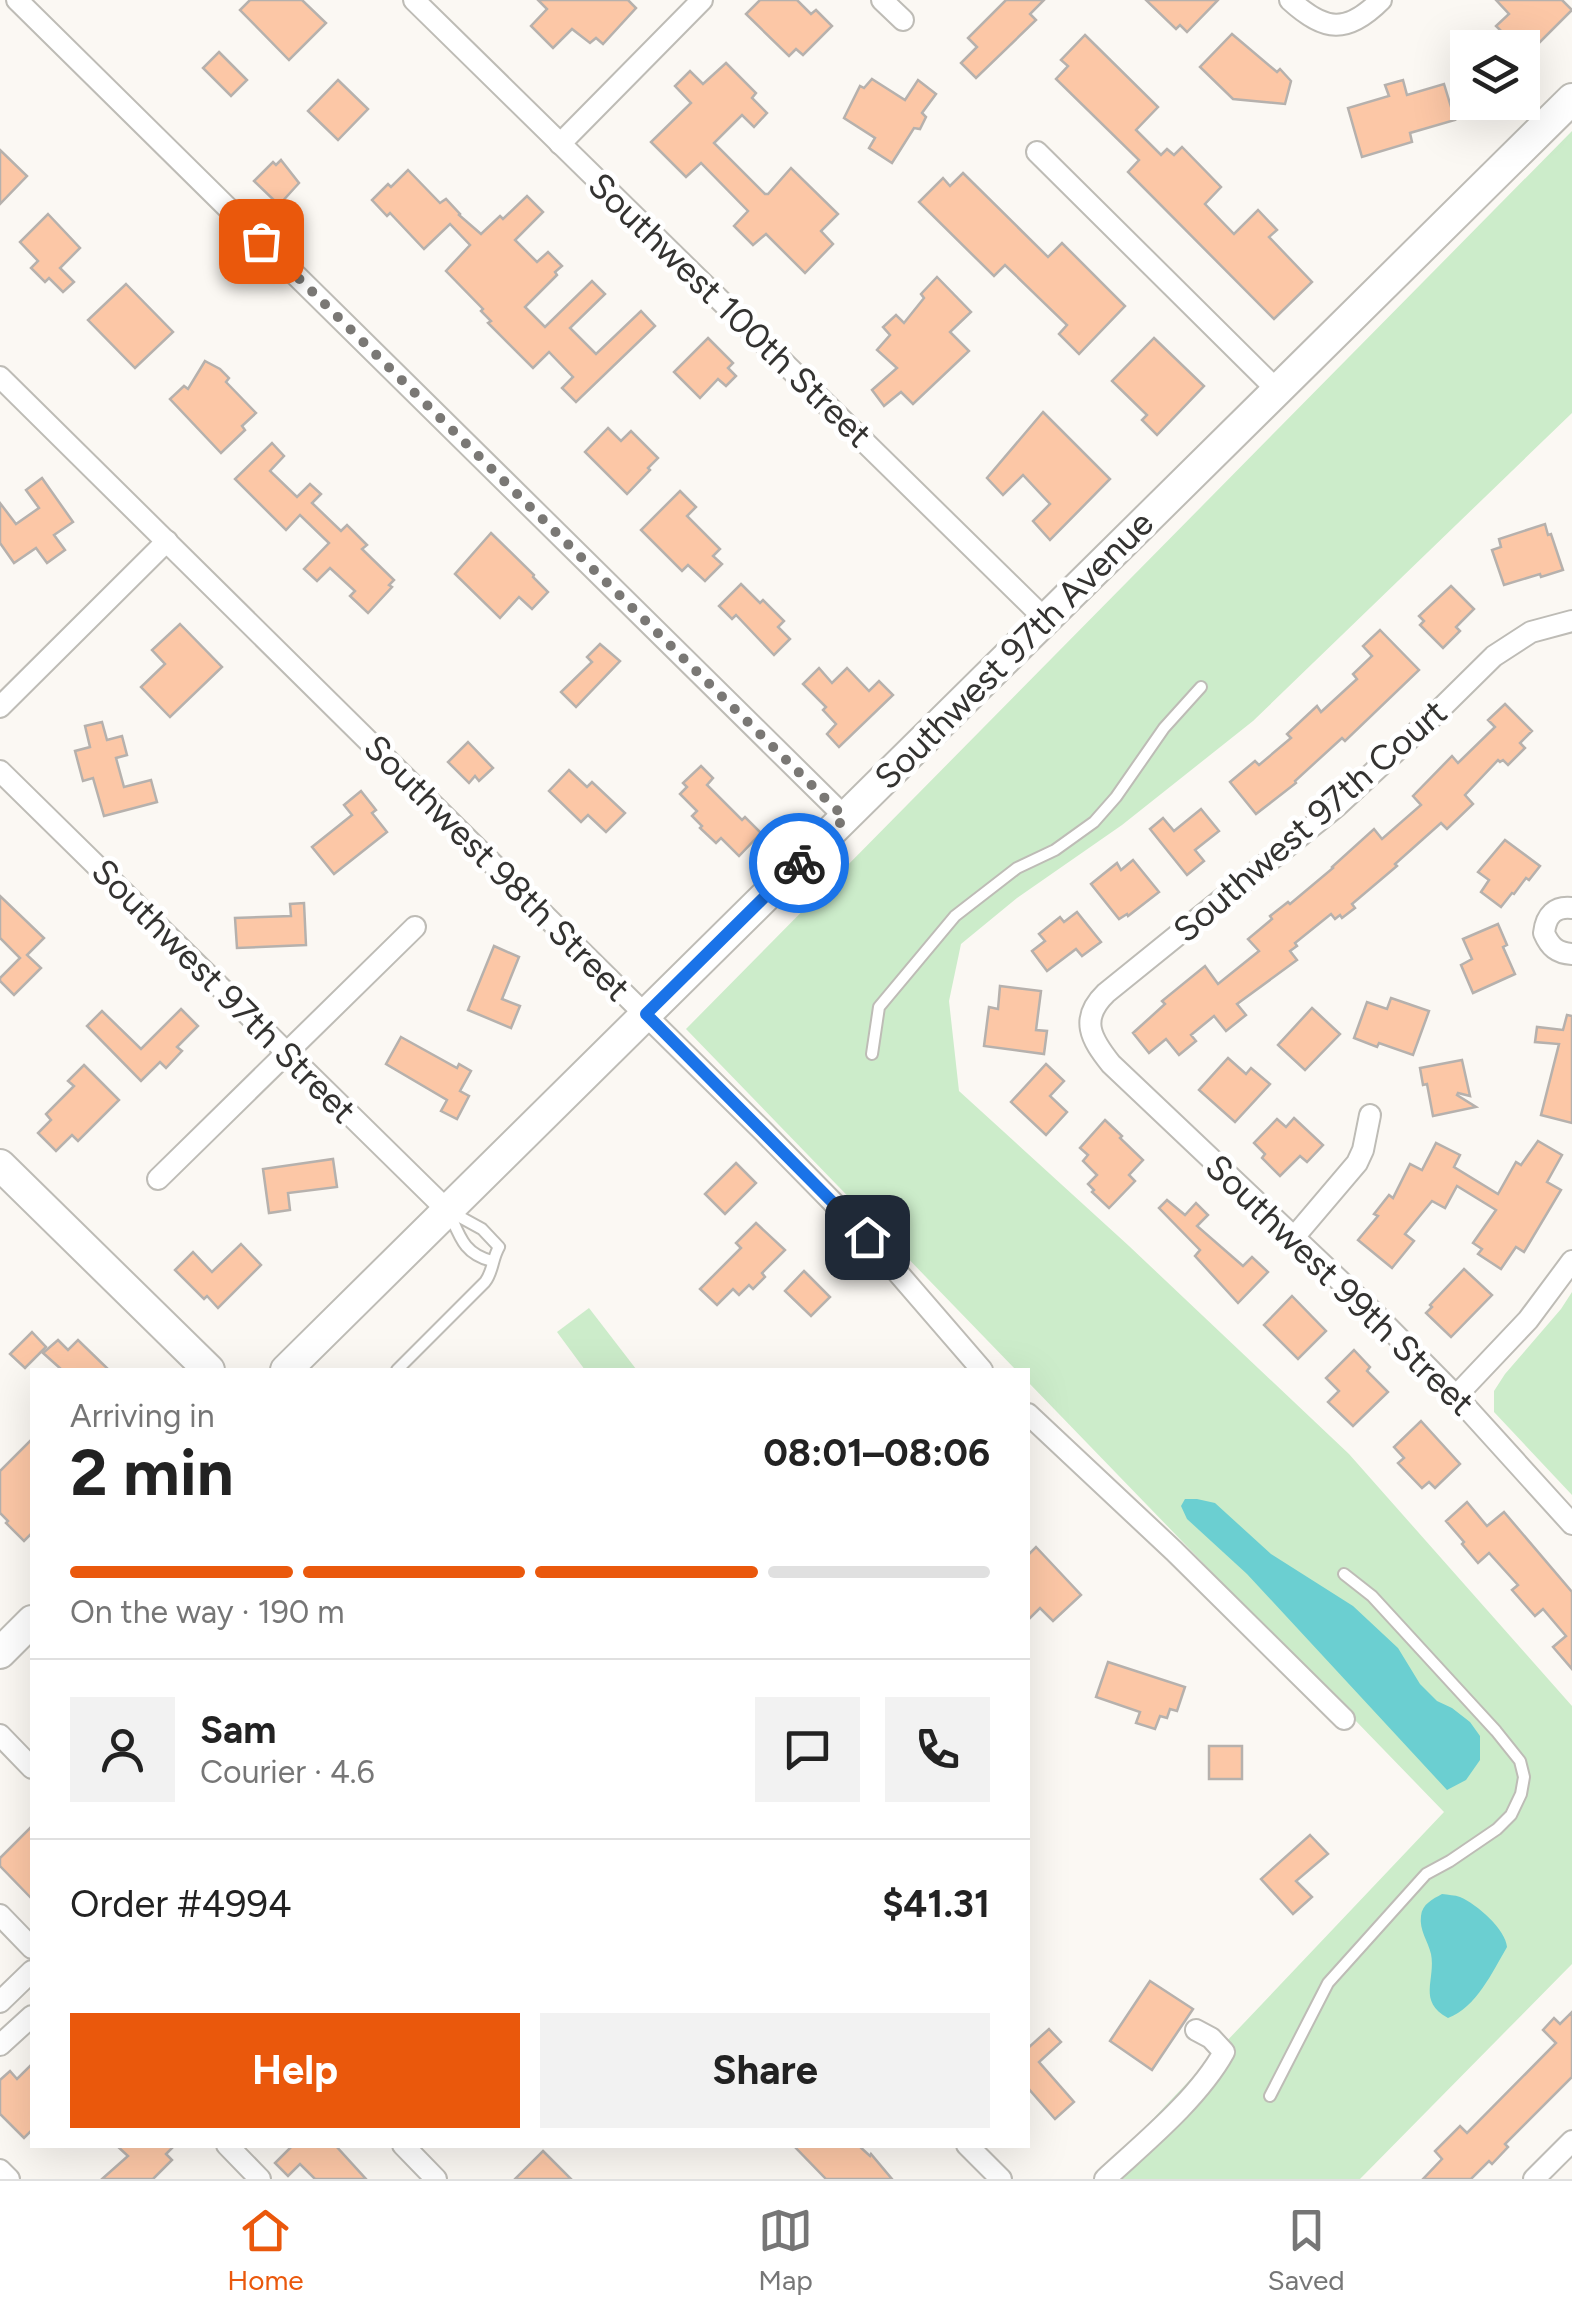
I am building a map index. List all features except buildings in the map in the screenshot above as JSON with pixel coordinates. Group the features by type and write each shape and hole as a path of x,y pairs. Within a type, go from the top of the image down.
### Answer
{"street":[{"path":"16,0 845,818"},
{"name":"Southwest 100th Street","path":"414,0 1045,619"},
{"path":"560,144 702,0"},
{"path":"882,0 903,20"},
{"path":"1290,0 1314,19 1333,26 1353,22 1382,0"},
{"name":"Southwest 97th Avenue","path":"288,1368 1572,99"},
{"path":"1037,152 1277,390"},
{"name":"Southwest 98th Street","path":"0,377 867,1237 980,1368"},
{"path":"0,708 167,540"},
{"name":"Southwest 97th Court","path":"1102,1052 1090,1022 1106,993 1336,808 1494,656 1532,632 1572,621"},
{"name":"Southwest 97th Street","path":"0,771 448,1211"},
{"path":"1572,908 1561,907 1553,912 1546,920 1544,933 1555,950 1572,954"},
{"path":"158,1178 414,928"},
{"name":"Southwest 99th Street","path":"1102,1052 1456,1396 1572,1524"},
{"path":"1295,1236 1357,1164 1364,1150 1370,1115"},
{"path":"0,1165 206,1368"},
{"path":"1456,1396 1528,1320 1572,1261"},
{"path":"1030,1416 1344,1718"},
{"path":"0,1653 30,1623"},
{"path":"0,1735 30,1766"},
{"path":"0,1915 30,1946"},
{"path":"0,2002 30,1972"},
{"path":"0,2045 30,2018"},
{"path":"1105,2179 1166,2123 1216,2066 1224,2052 1196,2030"},
{"path":"1534,2179 1572,2141"},
{"path":"230,2148 260,2179"},
{"path":"405,2148 436,2179"},
{"path":"970,2148 1000,2179"},
{"path":"0,2170 9,2179"}],"lane":[{"path":"872,1054 883,1001 954,916 1018,868 1054,850 1099,818 1152,742 1201,687"},
{"path":"448,1211 463,1243 477,1257 492,1261"},
{"path":"398,1368 485,1282 492,1270 499,1247 494,1240 448,1211"},
{"path":"1270,2096 1328,1983 1426,1874 1497,1829 1511,1815 1524,1777 1520,1761 1496,1731 1372,1596 1344,1574"}],"green space":[{"path":"1572,131 1572,413 1253,721 1122,825 1017,898 961,944 949,1001 959,1091 1349,1454 1572,1706 1572,1964 1360,2179 1096,2179 1444,1812 1030,1384 1030,1368 1014,1368 686,1029"},
{"path":"1572,1292 1572,1495 1494,1412 1494,1391"},
{"path":"589,1308 635,1368 584,1368 557,1332"}],"water":[{"path":"1185,1499 1215,1503 1271,1554 1353,1606 1398,1648 1420,1684 1437,1701 1470,1722 1480,1736 1480,1760 1466,1780 1447,1790 1247,1574 1187,1519 1181,1506"},
{"path":"1442,1894 1460,1897 1482,1911 1502,1933 1507,1947 1475,1997 1448,2018 1430,1997 1431,1954 1421,1921 1426,1905"}],"way so far":[{"path":"261,241 826,796 845,818 799,863"}],"route":[{"path":"799,863 646,1014 867,1237"}]}
